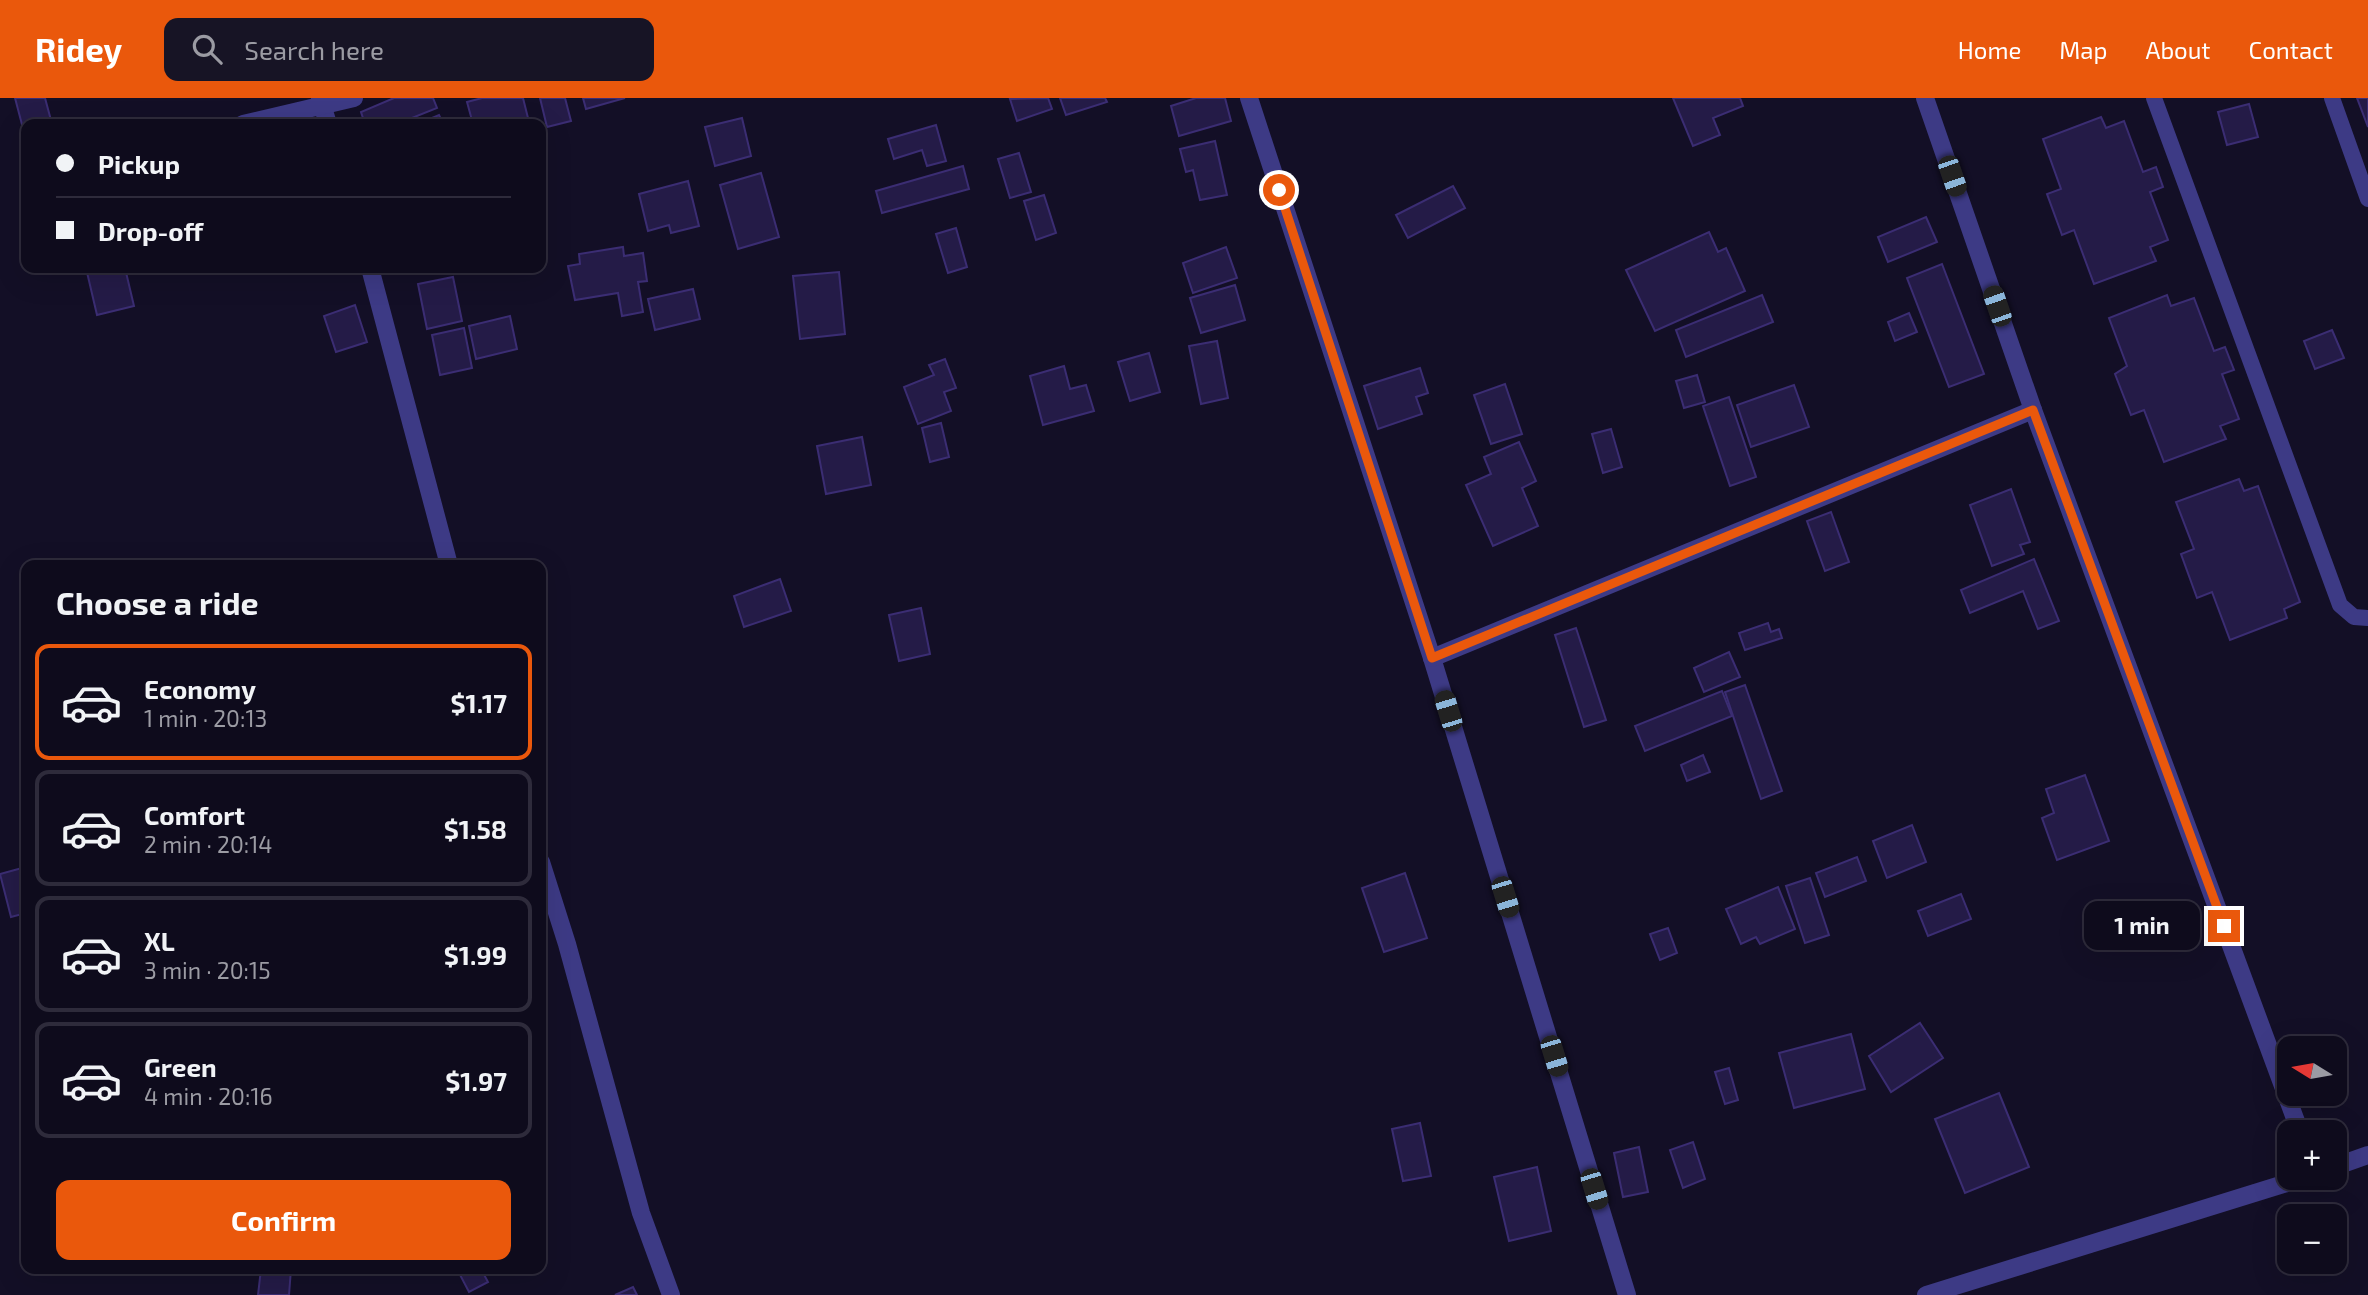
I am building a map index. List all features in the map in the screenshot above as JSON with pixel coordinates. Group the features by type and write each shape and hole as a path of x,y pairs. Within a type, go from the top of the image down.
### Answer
{"street":[{"path":"261,119 321,102 354,98"},
{"path":"1249,98 1432,658 1627,1295"},
{"path":"1925,98 2033,410 2296,1120"},
{"path":"321,102 326,119"},
{"path":"371,273 448,560"},
{"path":"1432,658 2033,410"},
{"path":"546,878 567,944 641,1213 671,1295"},
{"path":"2347,1162 2368,1155"},
{"path":"1926,1295 2277,1186"}],"lane":[{"path":"2154,98 2340,606 2354,617 2368,618"},
{"path":"2332,98 2368,199"}],"building":[{"path":"15,98 45,98 51,119 21,121"},
{"path":"394,98 433,98 437,108 410,119 363,119 361,112"},
{"path":"482,98 523,98 528,119 472,119 467,102"},
{"path":"540,98 565,98 571,121 547,127"},
{"path":"583,98 625,98 586,109"},
{"path":"1048,98 1052,109 1017,121 1010,99"},
{"path":"1060,98 1105,98 1107,102 1066,115"},
{"path":"1196,98 1225,98 1231,121 1179,136 1171,106"},
{"path":"1673,98 1740,98 1743,106 1713,118 1720,135 1693,146"},
{"path":"2357,98 2368,98 2368,127"},
{"path":"2249,104 2258,137 2227,145 2218,112"},
{"path":"2101,117 2106,128 2124,121 2143,172 2156,167 2163,187 2150,192 2168,240 2150,247 2156,261 2094,284 2074,230 2062,235 2047,194 2061,189 2043,139"},
{"path":"742,118 751,156 715,166 705,127"},
{"path":"936,125 946,161 927,166 922,150 894,159 888,139"},
{"path":"1215,141 1227,195 1200,200 1193,170 1186,172 1180,149"},
{"path":"1019,153 1031,192 1010,198 998,159"},
{"path":"963,166 969,189 882,213 876,191"},
{"path":"761,173 779,237 738,249 720,185"},
{"path":"688,181 699,226 671,233 669,225 648,231 639,194"},
{"path":"1453,186 1465,208 1408,238 1396,215"},
{"path":"1044,195 1056,233 1036,240 1024,201"},
{"path":"1926,217 1937,242 1888,262 1878,237"},
{"path":"956,228 967,267 948,273 936,234"},
{"path":"1709,232 1718,252 1726,248 1745,291 1655,331 1626,270"},
{"path":"623,247 624,256 643,253 647,281 638,282 643,312 622,316 618,293 575,300 568,266 580,264 579,254"},
{"path":"1226,247 1237,278 1193,293 1183,263"},
{"path":"1942,264 1984,374 1949,387 1907,278"},
{"path":"839,272 845,334 800,339 793,276"},
{"path":"87,273 126,273 134,306 97,315"},
{"path":"453,277 462,321 427,329 418,284"},
{"path":"1235,285 1245,320 1201,333 1190,298"},
{"path":"693,289 700,319 655,330 648,299"},
{"path":"1762,295 1773,322 1686,357 1676,330"},
{"path":"2167,295 2171,306 2194,298 2214,351 2225,347 2234,370 2222,374 2239,419 2220,426 2226,439 2164,462 2144,410 2131,415 2115,374 2127,366 2109,318"},
{"path":"355,305 367,342 336,352 324,316"},
{"path":"1909,313 1917,332 1895,341 1888,322"},
{"path":"510,316 517,349 476,359 469,326"},
{"path":"464,328 472,368 440,375 432,335"},
{"path":"2332,330 2344,358 2315,369 2304,341"},
{"path":"1217,341 1228,398 1201,404 1189,346"},
{"path":"1149,353 1160,392 1130,401 1118,362"},
{"path":"945,359 956,388 944,392 951,411 918,424 904,387 934,375 929,365"},
{"path":"1064,366 1070,389 1086,385 1094,411 1043,425 1030,376"},
{"path":"1420,368 1428,393 1416,397 1422,414 1378,429 1364,386"},
{"path":"1697,375 1705,402 1684,408 1676,381"},
{"path":"1505,384 1522,434 1491,444 1474,395"},
{"path":"1794,385 1809,427 1751,447 1737,405"},
{"path":"1729,397 1756,477 1730,486 1703,406"},
{"path":"941,423 949,457 930,462 922,428"},
{"path":"1611,429 1622,467 1603,473 1592,434"},
{"path":"862,437 871,485 826,494 817,446"},
{"path":"1519,442 1536,481 1522,488 1538,526 1493,546 1466,485 1491,474 1484,457"},
{"path":"2239,479 2244,491 2258,486 2300,602 2284,609 2287,618 2230,640 2212,592 2197,598 2181,554 2194,549 2176,502"},
{"path":"2011,489 2030,542 2020,545 2024,554 1992,566 1970,505"},
{"path":"1831,512 1849,562 1825,571 1807,521"},
{"path":"2034,559 2059,621 2038,629 2023,591 1970,613 1961,590"},
{"path":"780,579 791,611 744,627 734,596"},
{"path":"921,608 930,654 899,661 889,615"},
{"path":"1768,623 1771,632 1779,629 1782,638 1745,650 1739,633"},
{"path":"1576,628 1606,720 1584,727 1555,635"},
{"path":"1729,652 1740,677 1704,692 1694,668"},
{"path":"1745,685 1782,791 1761,799 1725,692"},
{"path":"1722,691 1732,716 1645,751 1635,726"},
{"path":"1703,755 1710,772 1687,781 1681,765"},
{"path":"2085,775 2109,841 2057,860 2042,818 2054,813 2046,789"},
{"path":"1912,825 1926,862 1887,878 1873,841"},
{"path":"1857,857 1866,881 1825,897 1816,873"},
{"path":"21,868 21,914 11,917 0,874"},
{"path":"1405,873 1427,938 1384,952 1362,888"},
{"path":"1810,878 1829,935 1805,943 1786,886"},
{"path":"1778,887 1795,929 1760,944 1756,937 1741,944 1726,909"},
{"path":"1961,894 1971,919 1928,936 1918,911"},
{"path":"1668,928 1677,953 1660,960 1650,934"},
{"path":"1920,1023 1943,1058 1891,1092 1869,1056"},
{"path":"1851,1034 1865,1089 1794,1108 1779,1053"},
{"path":"1729,1068 1738,1100 1725,1104 1715,1072"},
{"path":"1999,1093 2029,1167 1965,1193 1935,1119"},
{"path":"1420,1123 1431,1176 1403,1181 1392,1129"},
{"path":"1693,1142 1705,1179 1683,1188 1670,1150"},
{"path":"1639,1147 1648,1192 1623,1197 1614,1153"},
{"path":"1537,1167 1551,1231 1509,1241 1494,1177"},
{"path":"260,1274 291,1274 289,1295 258,1295"},
{"path":"460,1274 484,1274 488,1282 469,1292"},
{"path":"633,1287 637,1295 615,1295"}],"route":[{"path":"1279,190 1432,658 2033,410 2224,926"}]}
